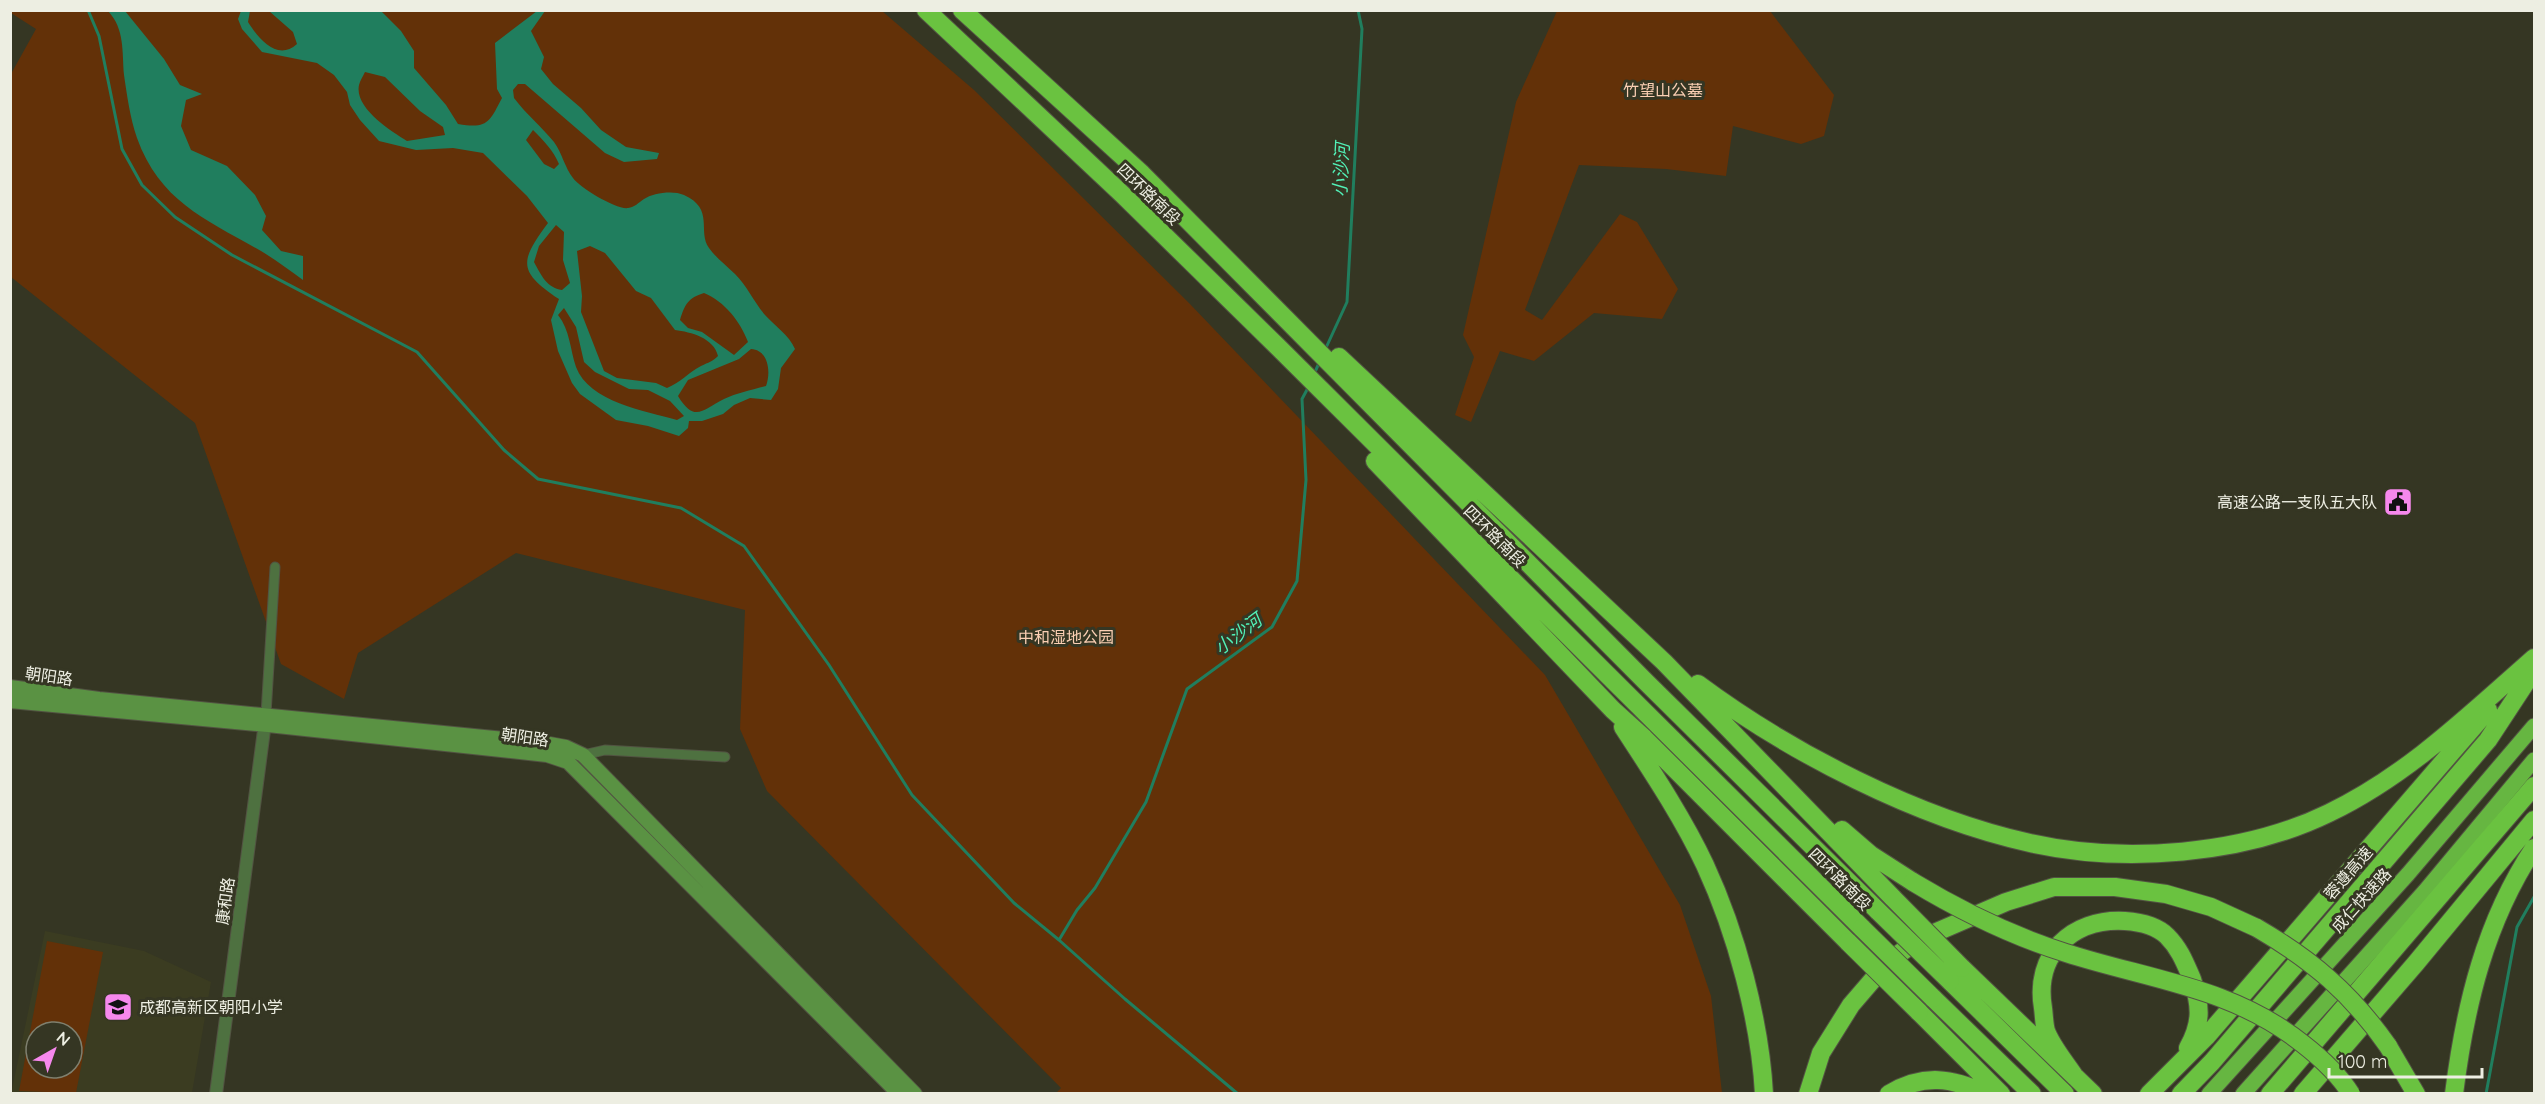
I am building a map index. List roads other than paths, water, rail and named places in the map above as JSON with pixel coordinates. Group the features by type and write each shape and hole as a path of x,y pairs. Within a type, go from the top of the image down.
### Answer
{"highway":[{"name":"四环路南段","path":"926,10 1122,194 1341,417 2032,1094"},
{"name":"四环路南段","path":"962,10 1142,174 1286,312 1353,387 1667,703 1878,910 1956,975 2065,1094"},
{"path":"1286,312 1351,369 1688,682 1893,898 1956,975 2093,1094"},
{"path":"1341,417 1638,739 2001,1094"},
{"path":"1688,682 1796,749 1907,802 1982,830 2032,844 2092,852 2151,854 2214,847 2264,837 2327,814 2372,790 2418,759 2531,665"},
{"path":"2150,1094 2206,1037 2531,665"},
{"name":"蓉遵高速","path":"2181,1094 2212,1062 2488,740 2531,665"},
{"name":"成仁快速路","path":"2209,1094 2408,874 2535,726"},
{"path":"1638,739 1705,864 1727,921 1754,1011 1764,1094"},
{"path":"1760,760 1871,855 1949,904 2021,938 2068,954 2180,983 2229,1000 2283,1028 2317,1055 2351,1094"},
{"path":"2243,1094 2425,891 2535,760"},
{"path":"2270,1094 2535,786"},
{"path":"2303,1094 2535,820"},
{"path":"2454,1094 2462,1033 2475,978 2497,916 2535,848"},
{"path":"1808,1094 1821,1053 1851,1005 1888,962 1918,940 2006,902 2054,887 2115,887 2166,894 2211,907 2257,928 2294,950 2334,981 2366,1015 2388,1046 2416,1094"},
{"path":"2075,1077 2046,1031 2040,994 2046,963 2067,936 2090,924 2113,920 2138,922 2165,934 2183,956 2200,1002 2197,1033 2182,1060"},
{"path":"1754,1011 1755,1094"},
{"path":"1889,1094 1898,1088 1934,1079 1961,1082 1987,1094"}],"main road":[{"name":"朝阳路","path":"10,687 547,755 568,762 899,1094"},
{"name":"朝阳路","path":"10,701 266,719 544,743 566,747 583,755"},
{"path":"583,755 915,1094"}],"street":[{"path":"266,719 275,567"},
{"name":"康和路","path":"216,1094 266,719"},
{"name":"朝阳路","path":"583,755 605,750 725,756"}],"waterway":[{"path":"88,10 99,36 122,149 142,185 175,217 232,255 417,352 504,450 538,479 681,508 744,546 829,665 912,795 1014,903 1059,940"},
{"name":"小沙河","path":"1325,350 1347,302 1362,29 1358,10"},
{"name":"小沙河","path":"1314,374 1320,361"},
{"name":"小沙河","path":"1238,1094 1059,940 1077,910 1095,888 1146,802 1187,689 1272,627 1297,581 1306,480 1302,399 1309,386"},
{"path":"2486,1094 2517,927 2534,897"}],"place":[{"name":"高速公路一支队五大队","path":"2398,502"},
{"name":"成都高新区朝阳小学","path":"118,1007"}],"park label":[{"name":"竹望山公墓","path":"1663,90"},
{"name":"中和湿地公园","path":"1066,637"}]}
